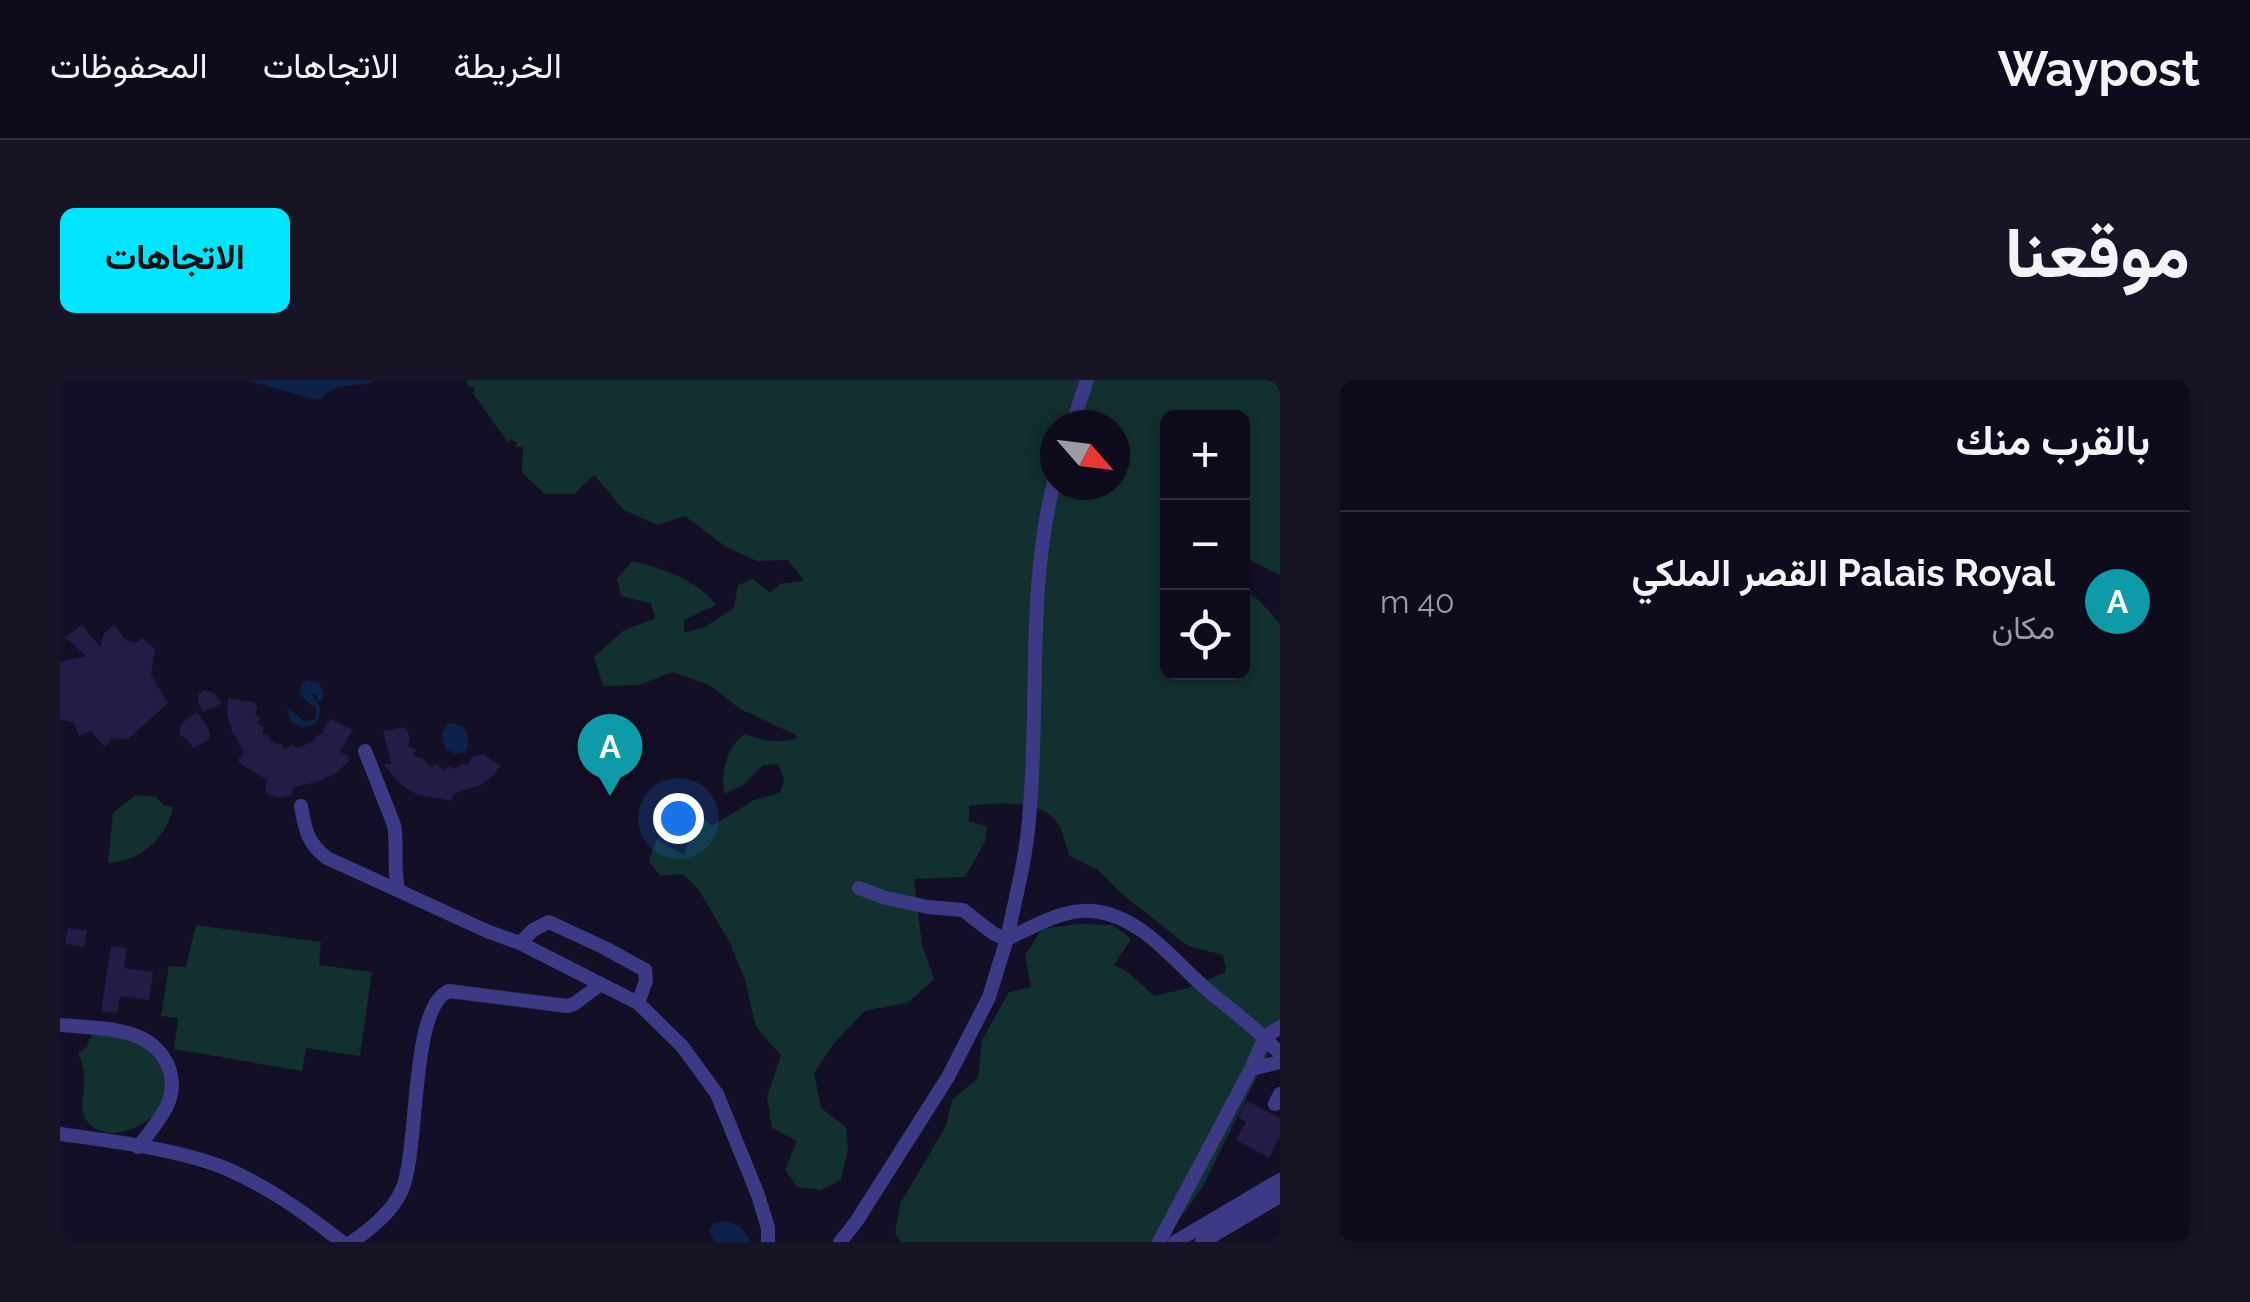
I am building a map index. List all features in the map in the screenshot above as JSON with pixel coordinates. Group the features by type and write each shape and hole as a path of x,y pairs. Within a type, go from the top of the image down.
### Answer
{"street":[{"path":"1077,410 1088,380"},
{"path":"840,1242 948,1078 989,997 1007,939 1030,818 1039,573 1050,500"},
{"path":"365,751 394,824 394,873 398,889"},
{"path":"301,806 305,831 317,850 348,868 520,943 638,1003 682,1046 717,1094 758,1194 768,1235 777,1242"},
{"path":"860,888 902,902 964,910 994,934 1007,939 1056,916 1074,912 1091,910 1125,920 1146,933 1280,1054"},
{"path":"520,943 549,922 605,948 645,970 646,981 638,1003"},
{"path":"352,1242 384,1215 403,1188 409,1170 412,1118 426,1033 432,1006 439,996 449,991 567,1006 601,984"},
{"path":"60,1026 128,1033 158,1048 170,1069 171,1096 138,1146"},
{"path":"1159,1242 1265,1037 1280,1026"},
{"path":"1251,1069 1280,1062"},
{"path":"60,1134 138,1146 222,1167 263,1186 342,1242"},
{"path":"1261,1172 1279,1186"},
{"path":"1175,1242 1279,1186"},
{"path":"1202,1242 1279,1186"}],"green space":[{"path":"466,380 1280,380 1280,575 1250,560 1250,410 1160,410 1160,680 1250,680 1250,595 1280,624 1280,1030 1202,1188 1163,1242 900,1242 895,1233 901,1202 946,1126 952,1100 978,1078 982,1040 1009,992 1031,987 1025,955 1042,929 1113,925 1131,939 1114,965 1128,972 1154,996 1188,988 1226,972 1223,955 1188,946 1098,870 1070,856 1052,816 1018,804 969,806 969,821 987,827 985,842 965,877 914,879 922,945 934,979 909,1002 865,1011 835,1042 814,1073 821,1108 846,1127 848,1149 841,1180 820,1190 797,1187 785,1170 797,1141 772,1128 767,1097 781,1055 756,1027 745,980 731,945 699,890 683,874 661,876 649,862 656,839 684,855 688,842 677,808 690,806 712,826 754,800 780,793 784,779 778,764 763,765 743,785 724,794 726,761 745,734 772,741 798,738 740,709 711,686 673,672 639,685 603,686 594,657 623,631 655,618 651,603 621,596 617,579 632,561 689,582 716,605 684,620 684,633 705,627 734,608 738,585 753,579 770,593 780,584 804,581 788,560 757,561 726,547 685,516 657,525 624,510 594,475 574,494 545,494 522,473 523,447 515,447 517,443 511,439 508,442 472,392 473,386 469,387"},
{"path":"136,795 156,797 163,805 173,807 170,819 158,838 141,853 108,863 113,813"},
{"path":"196,925 321,942 319,965 372,972 360,1056 306,1048 302,1071 174,1049 178,1018 161,1016 169,966 186,967"},
{"path":"92,1033 137,1039 164,1067 165,1098 160,1108 130,1130 118,1133 96,1129 84,1116 84,1072 78,1052 88,1047"}],"water":[{"path":"246,380 376,380 334,389 316,400"},
{"path":"308,680 319,683 324,694 320,702 309,693 318,703 320,714 316,723 304,728 291,722 287,707 305,722 315,719 316,708 297,693 301,693 300,685"},
{"path":"449,723 460,725 466,732 469,741 465,752 455,754 445,748 442,735"},
{"path":"726,1221 741,1227 751,1242 715,1242 709,1231 713,1223"}],"building":[{"path":"82,625 100,647 104,633 114,625 126,640 136,643 142,638 155,649 151,675 168,703 127,740 114,738 105,747 91,731 79,736 74,723 60,719 60,662 86,656 65,637"},
{"path":"204,690 214,693 222,703 203,712 198,695"},
{"path":"228,698 254,702 258,707 255,714 260,718 257,723 264,727 262,734 286,749 314,741 331,719 353,730 340,752 348,755 349,761 320,781 294,787 292,795 280,798 267,794 267,780 239,763 244,752 232,732"},
{"path":"197,712 210,732 209,740 193,748 179,734 181,724"},
{"path":"405,727 410,737 408,746 416,749 414,756 423,758 430,767 436,764 443,770 448,766 455,769 483,754 501,766 481,785 453,794 452,801 418,795 401,785 383,764 391,764 383,731"},
{"path":"68,928 87,931 84,947 65,944"},
{"path":"111,946 127,948 124,968 153,972 149,1000 120,996 117,1013 101,1011"},
{"path":"1247,1101 1280,1118 1280,1137 1269,1158 1236,1140 1246,1122 1238,1117"}],"place":[{"name":"Palais Royal القصر الملكي","path":"610,796"}]}
